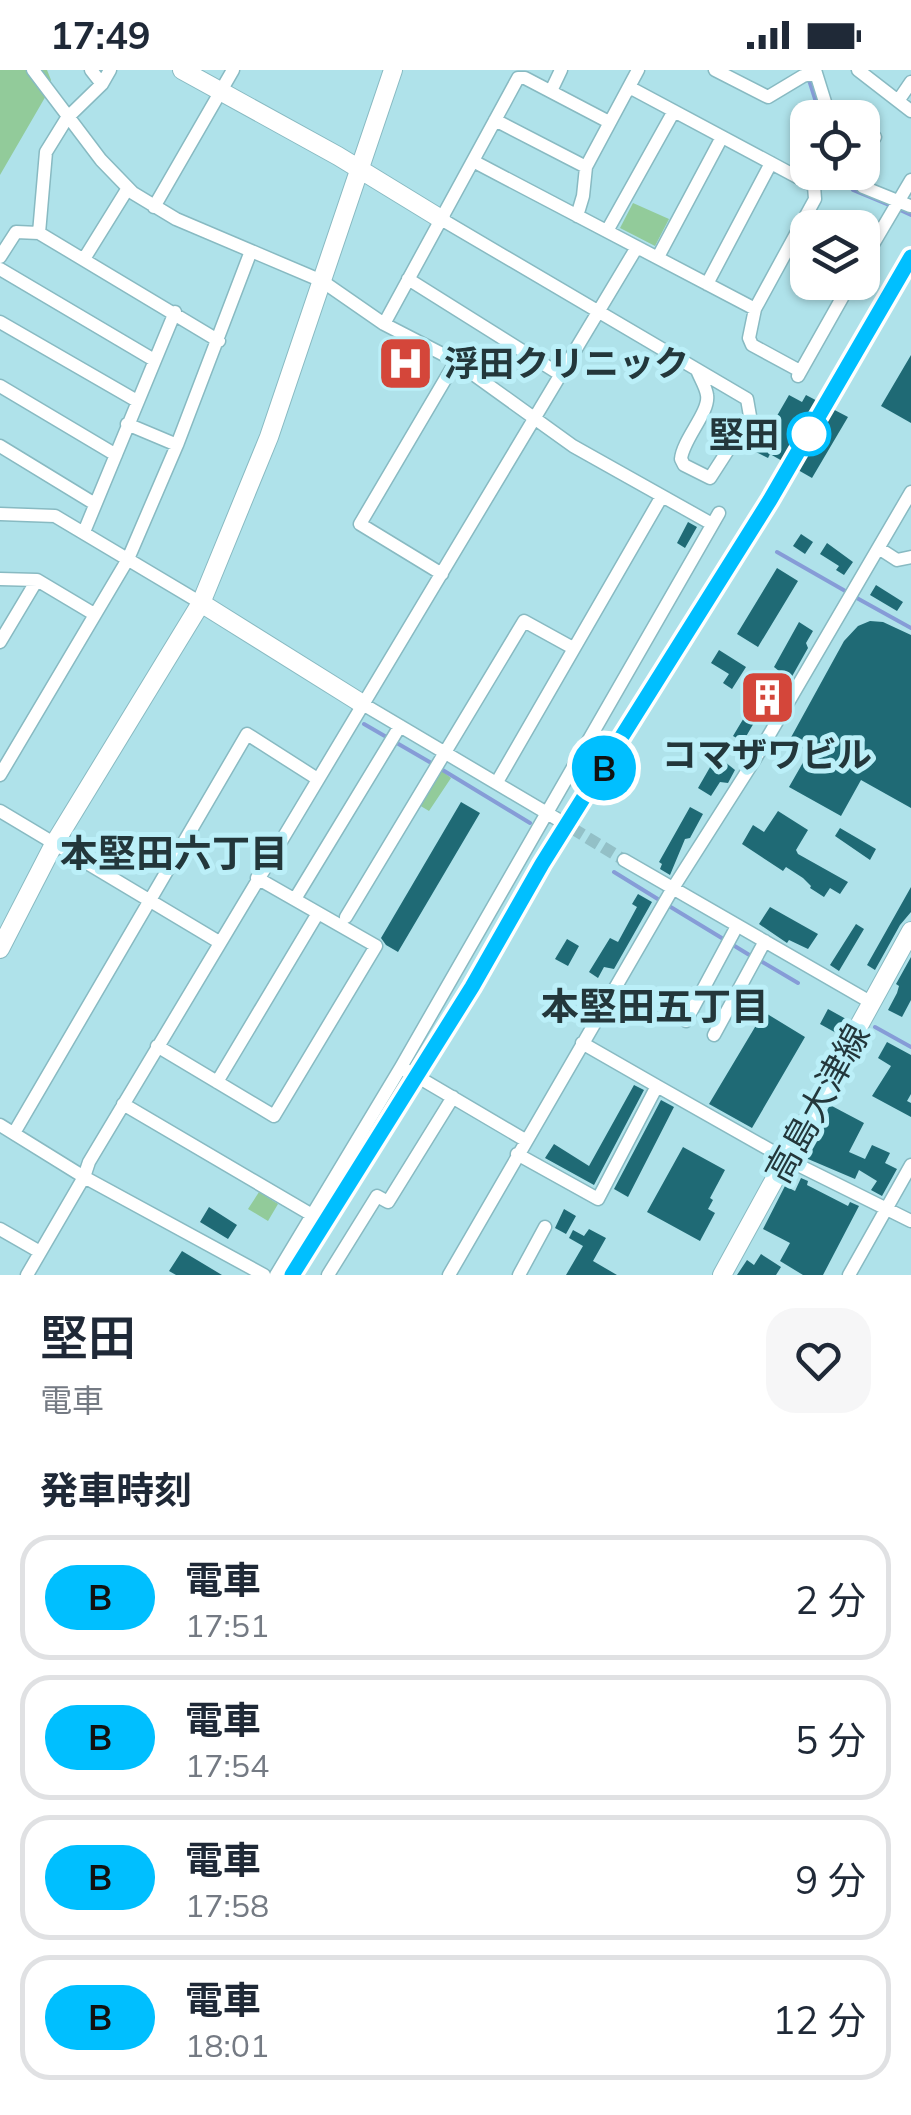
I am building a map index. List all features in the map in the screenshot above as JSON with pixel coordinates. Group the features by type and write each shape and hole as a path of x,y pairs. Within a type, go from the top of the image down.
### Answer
{"street":[{"path":"33,70 67,118 128,188 154,207 322,282 384,324 456,361 573,446 662,496 716,519 552,816 276,1275"},
{"path":"91,70 102,84"},
{"path":"39,233 46,152 67,118 102,84 110,70"},
{"path":"182,70 360,170 598,312 698,370 740,395 750,405 750,416 710,478 681,460 685,442 707,403 708,395 698,370"},
{"path":"154,207 233,70"},
{"path":"0,950 54,844 201,603 269,437 393,70"},
{"path":"550,92 561,70"},
{"path":"577,216 584,196 586,167 638,70"},
{"path":"715,70 768,98 816,71 825,100"},
{"path":"858,70 911,111"},
{"path":"384,324 518,78 525,78 608,122"},
{"path":"898,101 911,82"},
{"path":"629,87 814,186 816,193 756,309 748,338 752,345 798,374 841,300"},
{"path":"607,231 674,111"},
{"path":"495,120 586,167"},
{"path":"658,258 722,137"},
{"path":"473,161 756,309"},
{"path":"707,284 771,163"},
{"path":"880,235 911,180"},
{"path":"84,260 128,188"},
{"path":"869,190 899,206"},
{"path":"0,257 16,232 39,233 219,341"},
{"path":"26,1275 84,1178 88,1162 361,702 637,247"},
{"path":"0,774 128,559 219,341 251,251"},
{"path":"0,269 154,360"},
{"path":"408,279 561,375"},
{"path":"84,532 174,312"},
{"path":"0,322 137,401"},
{"path":"442,574 360,524 456,361"},
{"path":"0,386 116,455"},
{"path":"707,403 740,395"},
{"path":"127,424 177,446"},
{"path":"0,446 95,504"},
{"path":"449,1275 667,898 911,492"},
{"path":"497,782 662,496"},
{"path":"0,514 56,516 552,816"},
{"path":"880,549 897,560 911,557"},
{"path":"0,579 37,580 94,614"},
{"path":"0,642 37,580"},
{"path":"346,917 524,620 573,648"},
{"path":"295,900 400,726"},
{"path":"14,1133 246,734 316,778"},
{"path":"0,811 219,942"},
{"path":"624,860 667,898 731,937 872,1003"},
{"path":"157,1046 274,1116 376,946 257,878"},
{"path":"217,1082 318,913"},
{"name":"高島大津線","path":"722,1275 911,930"},
{"path":"686,1021 731,937"},
{"path":"714,1035 759,953"},
{"path":"582,1043 786,1159 911,1221"},
{"path":"402,1067 525,1140"},
{"path":"517,1154 598,1199 656,1086"},
{"path":"328,1275 377,1196 388,1202 452,1097"},
{"path":"123,1104 312,1215"},
{"path":"0,1125 84,1178 264,1275"},
{"path":"849,1275 911,1164"},
{"path":"519,1275 546,1227"},
{"path":"0,1229 40,1252"}],"green space":[{"path":"0,70 47,70 51,80 47,94 0,175"},
{"path":"633,203 669,219 655,246 620,228"},
{"path":"441,770 451,778 429,811 419,805"},
{"path":"259,1192 278,1204 268,1221 248,1209"}],"building":[{"path":"911,355 911,423 881,406"},
{"path":"789,395 802,402 806,395 848,417 812,478 770,454 768,458 756,452"},
{"path":"688,522 697,527 685,548 677,543"},
{"path":"801,534 813,542 805,554 793,546"},
{"path":"827,543 853,562 844,575 836,570 839,566 820,554"},
{"path":"777,568 798,581 758,647 737,634"},
{"path":"876,585 903,602 897,611 870,595"},
{"path":"870,621 883,622 911,635 911,808 861,780 841,816 789,787 809,752 789,741 844,641 858,626"},
{"path":"799,622 813,631 790,680 774,667"},
{"path":"719,650 746,667 732,689 723,683 729,674 711,663"},
{"name":"コマザワビル","path":"764,686 780,696 763,724 753,718 761,704 754,700"},
{"path":"745,716 755,721 744,740 740,740 733,736"},
{"path":"720,758 735,770 728,783 720,782 711,796 698,788 713,762"},
{"path":"461,802 480,813 398,952 381,938"},
{"path":"690,807 703,814 690,838 685,839 670,875 660,869 659,862"},
{"path":"778,811 808,830 796,850 798,854 848,882 840,894 830,888 824,897 786,867 783,871 742,844 753,825 764,832"},
{"path":"840,828 876,849 870,860 835,836"},
{"path":"911,887 911,912 875,970 867,965"},
{"path":"638,894 652,902 614,969 604,967 598,978 589,972 610,938 618,942 637,907 632,904"},
{"path":"770,907 818,934 808,949 789,940 787,943 759,924"},
{"path":"856,924 864,929 839,971 830,965"},
{"path":"567,939 579,946 568,966 555,959"},
{"path":"911,957 911,1000 902,1017 888,1010 897,993 896,984"},
{"path":"828,1009 846,1019 838,1034 820,1024"},
{"path":"764,1012 805,1037 752,1128 709,1104"},
{"path":"887,1042 911,1055 911,1094 907,1101 911,1103 911,1117 872,1096 891,1066 878,1058"},
{"path":"634,1085 644,1090 594,1185 545,1158 554,1144 589,1166"},
{"path":"661,1100 674,1107 628,1197 614,1189"},
{"path":"830,1105 864,1123 849,1152 865,1159 872,1145 890,1153 885,1163 897,1169 882,1196 871,1190 877,1181 859,1170 855,1179 808,1159 805,1151"},
{"path":"683,1147 725,1170 710,1198 713,1200 708,1209 715,1213 700,1241 647,1212"},
{"path":"801,1178 848,1206 850,1202 859,1206 823,1275 803,1275 780,1261 790,1243 763,1229 785,1186 795,1191"},
{"path":"209,1207 237,1225 228,1239 200,1222"},
{"path":"564,1209 576,1216 566,1234 555,1228"},
{"path":"589,1229 606,1238 593,1261 617,1275 566,1275 583,1246 569,1238 573,1230 584,1236"},
{"path":"182,1251 222,1275 176,1275 169,1271"},
{"path":"761,1254 781,1267 776,1275 737,1275 747,1260 754,1265"}],"waterway":[{"path":"809,80 815,100"},
{"path":"853,190 889,205"},
{"path":"898,209 911,215"},
{"path":"777,552 847,592"},
{"path":"855,597 911,628"},
{"path":"364,724 433,764"},
{"path":"441,769 530,823"},
{"path":"614,872 661,901"},
{"path":"669,906 725,940"},
{"path":"733,945 751,956"},
{"path":"759,960 798,983"},
{"path":"875,1027 911,1047"}],"tunnel":[{"path":"557,819 624,860"}],"railway":[{"path":"292,1275 407,1094 542,863 769,500 911,257"}],"train":[{"name":"B","path":"292,1275 770,500 911,257"}],"place":[{"name":"浮田クリニック","path":"405,363"},
{"name":"堅田","path":"809,434"},
{"name":"コマザワビル","path":"767,698"}],"district":[{"name":"本堅田六丁目","path":"174,853"},
{"name":"本堅田五丁目","path":"655,1006"}]}
